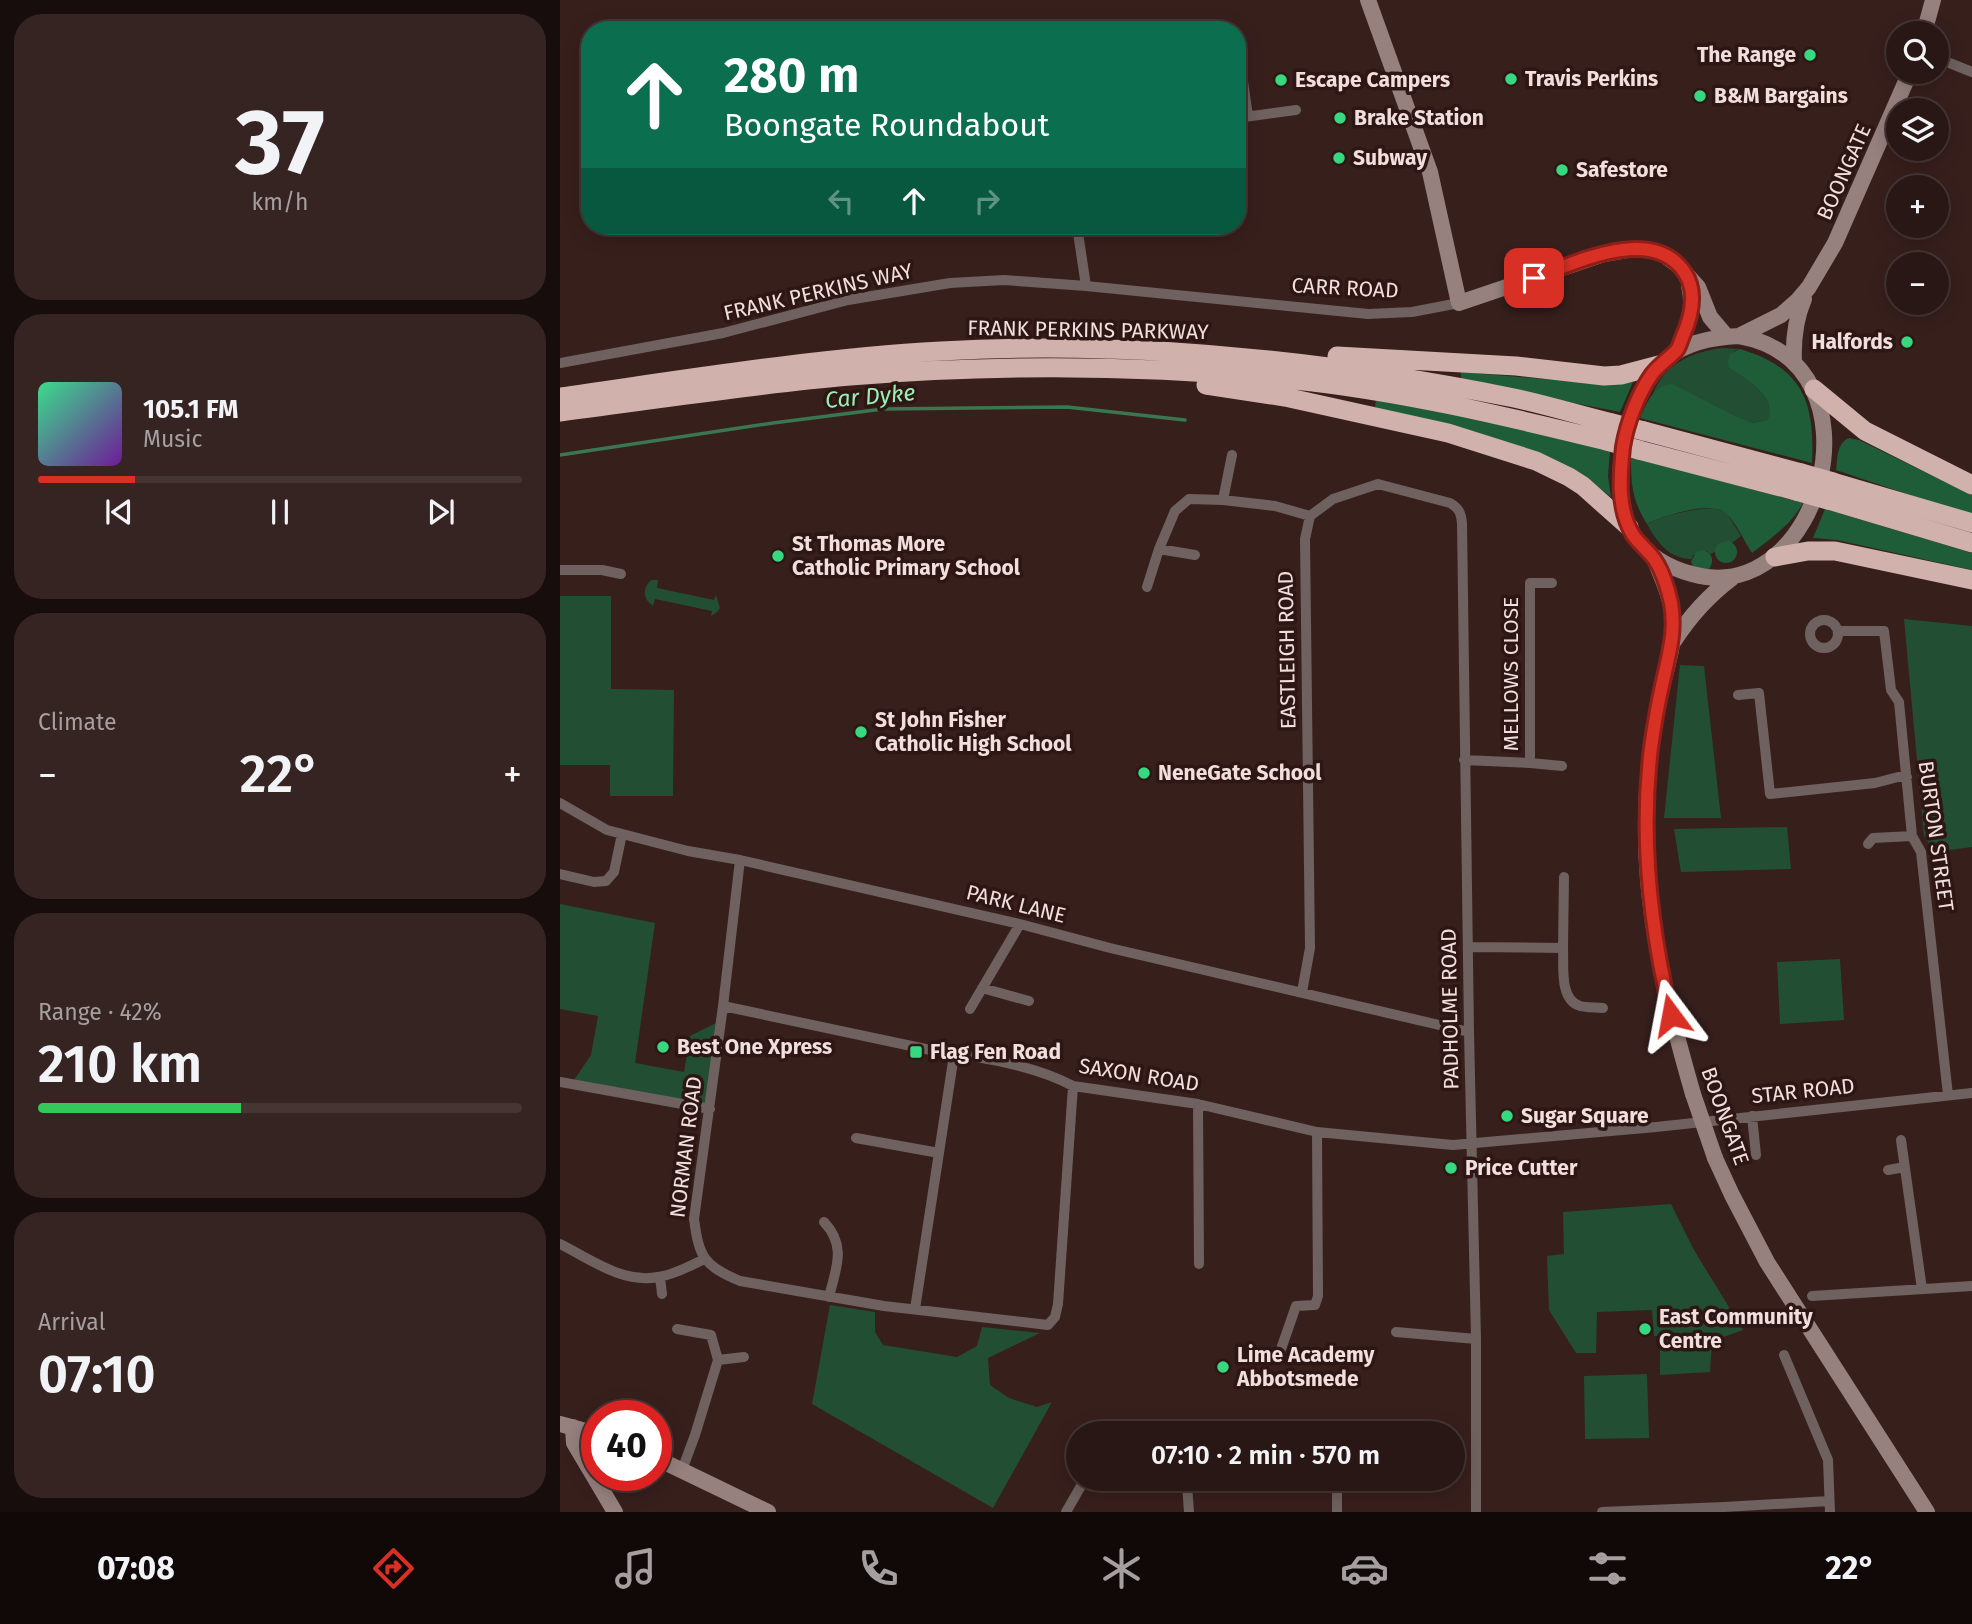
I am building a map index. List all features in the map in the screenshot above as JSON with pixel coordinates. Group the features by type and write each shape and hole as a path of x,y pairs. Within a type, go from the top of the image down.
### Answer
{"highway":[{"name":"FRANK PERKINS PARKWAY","path":"560,397 786,366 941,351 1063,349 1174,352 1263,359 1309,353 1353,372 1375,375 1417,399 1509,417 1610,432 1830,491"},
{"path":"1353,372 1375,375 1516,366 1604,376 1621,375 1659,365"},
{"name":"FRANK PERKINS PARKWAY","path":"560,412 849,376 979,369 1105,368 1296,380 1353,372"},
{"path":"979,369 1032,376 1202,385 1285,397 1448,433 1536,461 1569,477 1629,527"},
{"path":"1814,389 1865,431 1972,485"},
{"path":"1830,491 1972,523"},
{"path":"1830,491 1972,543"},
{"path":"1775,557 1808,551 1835,551 1972,580"}],"street":[{"path":"1367,0 1430,172 1459,303"},
{"path":"1927,21 1933,0"},
{"path":"1949,63 1972,72"},
{"name":"BOONGATE","path":"1794,362 1794,332 1798,313 1809,287 1835,243 1905,84"},
{"path":"1246,116 1296,110"},
{"path":"1078,235 1086,286"},
{"name":"CARR ROAD","path":"1086,286 1368,314 1412,312 1459,303 1593,257 1646,249 1663,254 1679,265 1698,287 1710,317 1733,336"},
{"path":"1677,351 1690,319 1693,302 1687,275"},
{"name":"FRANK PERKINS WAY","path":"560,363 723,333 848,300 950,283 1004,279 1086,286"},
{"name":"BOONGATE","path":"1733,336 1781,315 1809,287"},
{"path":"1733,336 1764,342 1778,349 1800,368 1814,389 1822,413 1822,465 1810,510 1793,539 1775,557 1734,577 1717,579 1679,571 1653,556 1638,542 1629,527 1621,494 1624,441 1647,383 1659,365 1677,351 1704,340 1733,336"},
{"path":"1223,500 1232,454"},
{"name":"PADHOLME ROAD","path":"1310,516 1333,499 1378,484 1450,503 1461,513 1476,1339 1476,1512"},
{"path":"1147,587 1158,549 1175,511 1189,499 1275,506 1310,516"},
{"name":"EASTLEIGH ROAD","path":"1302,992 1310,948 1305,538 1310,516"},
{"path":"1158,549 1195,555"},
{"name":"BOONGATE","path":"1653,556 1671,603 1673,643 1656,719 1648,778 1647,866 1653,930 1660,965 1693,1094 1715,1158 1767,1262 1927,1512"},
{"path":"560,570 602,570 621,574"},
{"name":"BOONGATE","path":"1673,643 1702,603 1734,577"},
{"name":"MELLOWS CLOSE","path":"1464,760 1530,763 1530,583 1552,583"},
{"name":"BURTON STREET","path":"1838,631 1884,631 1891,690 1899,702 1912,836 1921,852 1948,1095"},
{"path":"1738,695 1759,693 1770,807"},
{"path":"1530,763 1562,766"},
{"path":"1770,794 1907,777"},
{"name":"PARK LANE","path":"560,803 594,823 622,834 688,851 740,860 1020,924 1123,951 1469,1032"},
{"path":"560,874 594,882 606,881 614,872 622,834"},
{"path":"1868,844 1873,838 1912,836"},
{"name":"NORMAN ROAD","path":"705,1259 697,1242 694,1219 740,860"},
{"path":"1563,877 1566,991 1569,1000 1578,1006 1603,1008"},
{"path":"970,1009 1020,924"},
{"path":"1468,947 1563,948"},
{"path":"982,988 1029,1001"},
{"name":"SAXON ROAD","path":"723,1006 954,1055 975,1056 1042,1073 1073,1086 1198,1104 1317,1132 1453,1145 1472,1144"},
{"path":"915,1310 954,1055"},
{"path":"560,1082 710,1109"},
{"path":"560,1244 634,1279 660,1277 705,1259 718,1272 740,1281 884,1306 1048,1325 1053,1320 1058,1304 1073,1086"},
{"name":"STAR ROAD","path":"1472,1144 1656,1128 1972,1093"},
{"path":"1198,1104 1199,1264"},
{"path":"1752,1116 1756,1154"},
{"path":"1281,1349 1296,1306 1315,1305 1318,1296 1317,1132"},
{"path":"856,1138 939,1153"},
{"path":"1901,1140 1922,1289"},
{"path":"1888,1170 1905,1167"},
{"path":"824,1222 833,1231 839,1252 830,1297"},
{"path":"660,1277 663,1295"},
{"path":"1812,1296 1972,1286"},
{"path":"677,1329 711,1335 718,1360 682,1470"},
{"path":"1396,1332 1476,1339"},
{"path":"1602,1512 1829,1506 1828,1460 1784,1355"},
{"path":"718,1360 744,1357"},
{"path":"567,1426 574,1443 615,1512"},
{"path":"672,1465 768,1512"},
{"path":"1066,1512 1078,1491"},
{"path":"1188,1491 1189,1512"},
{"path":"1336,1491 1337,1512"}],"green space":[{"path":"1722,348 1740,349 1734,351 1729,368 1764,396 1769,412 1767,420 1753,423 1653,393 1664,374 1680,361"},
{"path":"1740,349 1778,366 1801,390 1811,422 1812,463 1640,418 1655,391 1672,384 1739,418 1753,423 1767,420 1768,404 1764,396 1729,368 1730,354"},
{"path":"1461,372 1603,384 1633,382 1620,412 1461,381"},
{"path":"1376,400 1508,425 1610,451 1608,476 1611,497 1588,479 1375,407"},
{"path":"1849,438 1859,440 1972,495 1972,516 1836,470 1840,448"},
{"path":"1631,457 1803,503 1787,525 1752,553 1731,519 1723,511 1716,509 1685,511 1647,524 1633,492"},
{"path":"1715,508 1726,512 1741,536 1732,543 1724,541 1718,545 1715,552 1693,555 1692,559 1670,553 1647,524 1680,513"},
{"path":"1825,509 1972,553 1972,570 1837,540 1813,538"},
{"path":"1726,541 1736,548 1737,552 1730,562 1726,563 1716,556 1715,552 1722,542"},
{"path":"1703,550 1712,558 1708,570 1693,566 1691,562 1696,552"},
{"path":"651,580 658,580 657,588 714,600 716,595 720,608 711,616 712,611 655,599 653,606 645,594"},
{"path":"560,596 611,596 611,689 674,690 673,796 610,796 610,765 560,765"},
{"path":"1904,619 1972,626 1972,847 1935,852 1924,836"},
{"path":"1680,665 1704,666 1721,818 1664,818"},
{"path":"1787,827 1791,869 1681,872 1674,829"},
{"path":"560,904 655,923 635,1063 684,1072 690,1036 718,1022 708,1106 572,1083 591,1055 598,1016 560,1009"},
{"path":"1840,959 1844,1020 1780,1024 1777,962"},
{"path":"1671,1204 1694,1250 1743,1330 1712,1341 1710,1372 1660,1375 1660,1336 1654,1336 1652,1310 1597,1312 1596,1353 1576,1353 1549,1310 1547,1256 1564,1254 1563,1212"},
{"path":"830,1305 875,1312 875,1332 883,1345 957,1357 977,1346 982,1327 1040,1333 988,1358 990,1385 1009,1398 1037,1407 1052,1402 993,1508 812,1404"},
{"path":"1647,1374 1649,1438 1585,1439 1584,1376"}],"waterway":[{"name":"Car Dyke","path":"560,455 883,409 1067,407 1185,420"}],"place":[{"name":"The Range","path":"1810,55"},
{"name":"Travis Perkins","path":"1511,79"},
{"name":"Escape Campers","path":"1281,80"},
{"name":"B&M Bargains","path":"1700,96"},
{"name":"Brake Station","path":"1340,118"},
{"name":"Subway","path":"1339,158"},
{"name":"Safestore","path":"1562,170"},
{"name":"Halfords","path":"1907,342"},
{"name":"St Thomas More Catholic Primary School","path":"778,556"},
{"name":"St John Fisher Catholic High School","path":"861,732"},
{"name":"NeneGate School","path":"1144,773"},
{"name":"Best One Xpress","path":"663,1047"},
{"name":"Flag Fen Road","path":"916,1052"},
{"name":"Sugar Square","path":"1507,1116"},
{"name":"Price Cutter","path":"1451,1168"},
{"name":"East Community Centre","path":"1645,1329"},
{"name":"Lime Academy Abbotsmede","path":"1223,1367"}],"route":[{"path":"1534,278 1604,254 1646,249 1657,251 1679,265 1687,275 1693,302 1690,319 1677,351 1653,373 1635,408 1624,441 1621,467 1621,494 1629,527 1638,542 1653,556 1665,583 1673,622 1673,643 1651,746 1646,813 1647,866 1653,930 1671,1015"}]}
